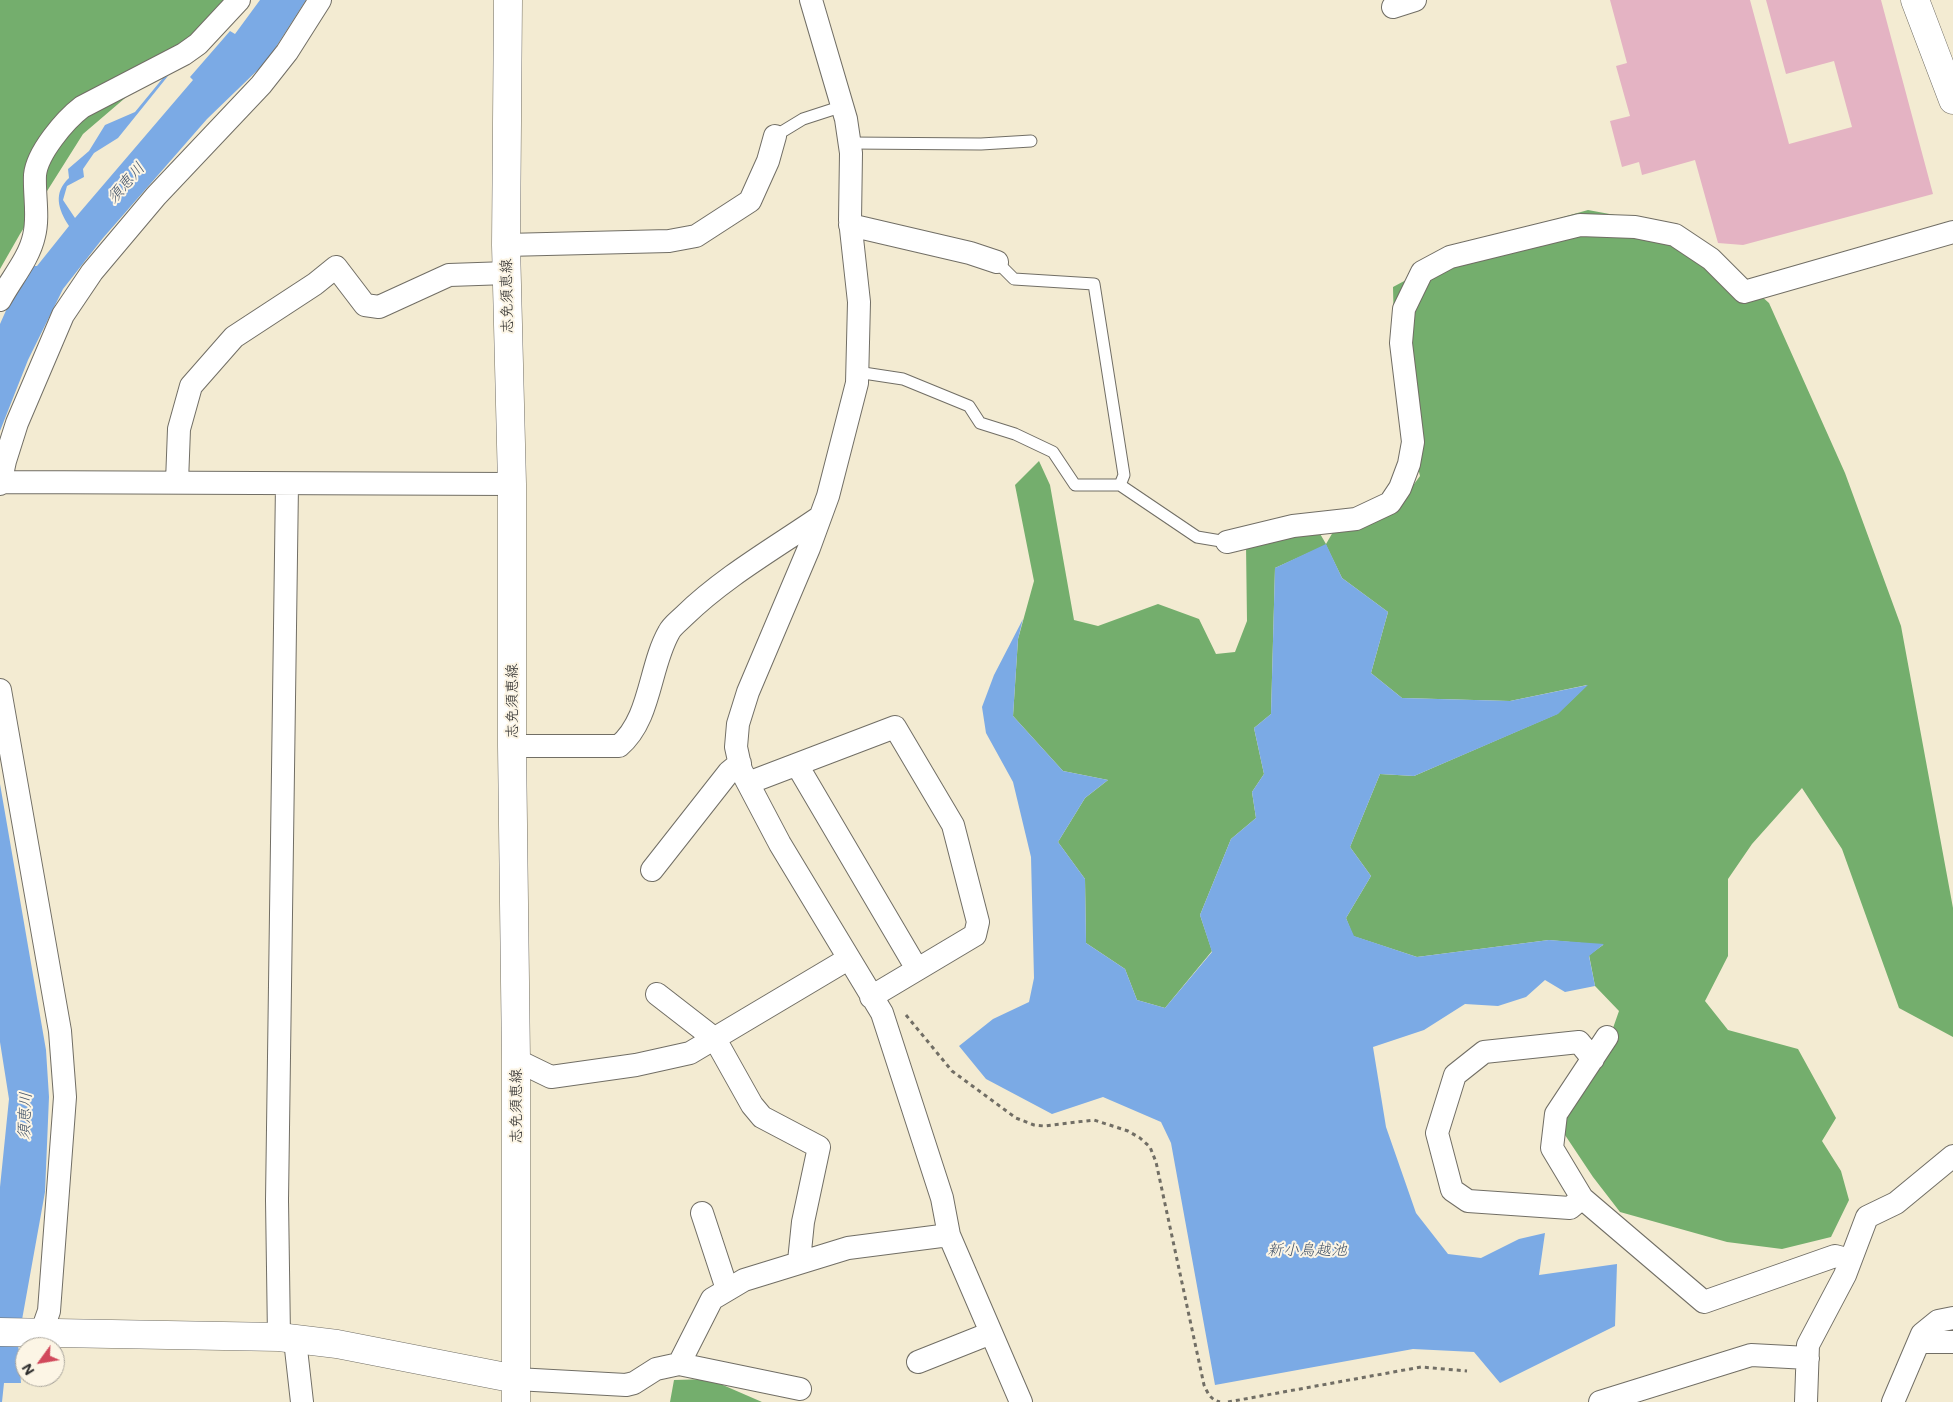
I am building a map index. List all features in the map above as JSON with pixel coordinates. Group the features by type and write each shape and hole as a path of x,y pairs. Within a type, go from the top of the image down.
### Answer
{"main road":[{"name":"志免須恵線","path":"508,0 506,245 512,484 516,1390"},
{"path":"1915,0 1953,100"},
{"path":"0,1332 36,1331 287,1338 337,1344 516,1390"}],"street":[{"path":"0,300 31,249 35,234 35,173 40,157 69,117 82,107 184,54 198,44 239,0"},
{"path":"320,0 287,52 271,72 150,204 92,272 63,315 17,423 0,483 512,484"},
{"path":"811,0 843,106 850,143 850,225 859,302 857,372 854,392 828,496 748,692 738,724 736,747 744,773 780,844 876,1005 942,1198 949,1235 1021,1402"},
{"path":"1393,7 1415,0"},
{"path":"506,245 669,241 696,236 750,201 768,161 775,136"},
{"path":"850,225 970,253 998,262"},
{"path":"1227,542 1293,526 1356,519 1390,503 1400,488 1413,442 1402,343 1404,309 1422,272 1450,257 1580,225 1635,227 1674,235 1711,259 1744,292 1953,232"},
{"path":"177,482 179,429 191,386 234,337 315,284 336,267 365,305 379,307 449,274 507,273"},
{"path":"287,484 277,1200 287,1338 302,1402"},
{"path":"512,746 619,746 630,736 645,702 659,654 669,630 701,600 820,517"},
{"path":"0,690 60,1032 65,1097 49,1311 36,1331"},
{"path":"652,870 729,772 744,773 797,765 895,727 925,774 953,825 978,922 975,935 917,969 876,1005"},
{"path":"797,765 917,969"},
{"path":"516,1060 551,1077 636,1065 690,1053 848,959"},
{"path":"657,994 715,1039 752,1105 762,1117 819,1147 803,1222 799,1261"},
{"path":"1607,1038 1556,1114 1552,1148 1582,1198 1704,1302 1834,1256 1850,1260"},
{"path":"1582,1198 1570,1208 1468,1201 1452,1190 1437,1133 1455,1075 1484,1052 1579,1042 1593,1059"},
{"path":"1806,1402 1808,1345 1850,1260 1867,1217 1896,1203 1953,1156"},
{"path":"702,1213 727,1289"},
{"path":"679,1364 712,1299 744,1280 799,1261 848,1248 949,1235"},
{"path":"1893,1402 1922,1334 1938,1321 1953,1318"},
{"path":"918,1362 990,1333"},
{"path":"1919,1342 1953,1342"},
{"path":"1600,1402 1751,1355 1808,1358"},
{"path":"516,1390 625,1394 634,1384 656,1370 679,1364 800,1389"}],"lane":[{"path":"775,136 803,119 843,106"},
{"path":"850,143 981,144 1031,141"},
{"path":"998,262 1014,279 1094,284 1124,475 1120,485"},
{"path":"857,372 903,379 969,406 980,423 1015,434 1053,452 1075,484 1120,485 1197,537 1227,542"}],"path":[{"path":"876,1005 894,1007 905,1015 952,1071 1016,1118 1034,1125 1044,1126 1094,1120 1128,1131 1150,1147 1156,1162 1204,1385 1208,1394 1220,1402"},
{"path":"1228,1402 1421,1367 1467,1371"}],"green space":[{"path":"0,0 228,0 187,45 83,134 0,269"},
{"path":"1588,210 1685,228 1769,303 1845,473 1901,626 1953,908 1953,1037 1899,1008 1842,849 1802,788 1752,844 1728,879 1728,956 1705,1001 1728,1030 1798,1049 1836,1118 1822,1141 1841,1171 1849,1200 1831,1237 1782,1249 1727,1242 1620,1212 1593,1177 1563,1132 1565,1104 1601,1062 1619,1011 1595,986 1589,955 1603,945 1549,940 1417,957 1353,936 1346,918 1371,876 1350,847 1380,774 1414,776 1557,714 1587,685 1510,701 1402,698 1371,673 1388,612 1342,578 1326,545 1275,568 1271,714 1254,728 1264,774 1252,792 1256,818 1231,839 1200,915 1212,951 1165,1008 1137,1000 1125,969 1086,943 1085,879 1058,842 1085,798 1108,780 1063,771 1013,716 1018,639 1034,581 1015,485 1039,461 1050,485 1074,620 1098,626 1158,604 1199,619 1216,654 1235,652 1247,621 1246,545 1319,532 1326,544 1333,532 1392,514 1420,476 1395,373 1393,287 1479,241"},
{"path":"709,1379 762,1402 670,1402 674,1380"}],"water":[{"name":"須恵川","path":"260,0 306,0 267,61 207,119 103,238 63,289 28,360 0,431 0,324 8,306 34,266 37,266 69,226 62,213 59,201 61,189 69,178 68,169 89,151 105,125 135,112 163,78 168,76 118,138 94,153 83,169 84,177 67,186 63,200 75,218 193,80 190,77 230,31 235,34"},
{"name":"新小鳥越池","path":"1326,544 1342,578 1388,612 1371,673 1402,698 1510,701 1588,685 1558,714 1414,776 1380,774 1350,847 1371,876 1346,918 1354,936 1417,957 1549,940 1604,944 1589,956 1595,986 1565,992 1545,980 1526,997 1498,1006 1465,1004 1424,1030 1373,1047 1386,1127 1416,1213 1448,1254 1481,1258 1519,1239 1545,1233 1539,1275 1617,1264 1615,1326 1500,1383 1474,1352 1413,1349 1215,1385 1171,1143 1161,1122 1103,1097 1052,1114 986,1079 959,1046 993,1019 1029,1002 1034,978 1031,857 1013,782 986,733 982,707 994,675 1023,619 1018,639 1013,716 1063,771 1108,780 1085,798 1058,842 1085,879 1086,943 1125,969 1137,1000 1165,1008 1212,952 1200,915 1231,839 1256,818 1252,792 1264,774 1254,728 1271,714 1275,568"},
{"name":"須恵川","path":"0,784 46,1050 49,1097 45,1192 19,1337 15,1337 15,1383 4,1383 2,1402 0,1402 0,1187 9,1099 0,1042"}],"building":[{"path":"1610,0 1750,0 1789,144 1852,127 1834,61 1786,74 1766,0 1881,0 1933,194 1743,245 1718,243 1695,160 1642,175 1639,162 1622,167 1610,121 1630,116 1616,66 1627,63"}]}
